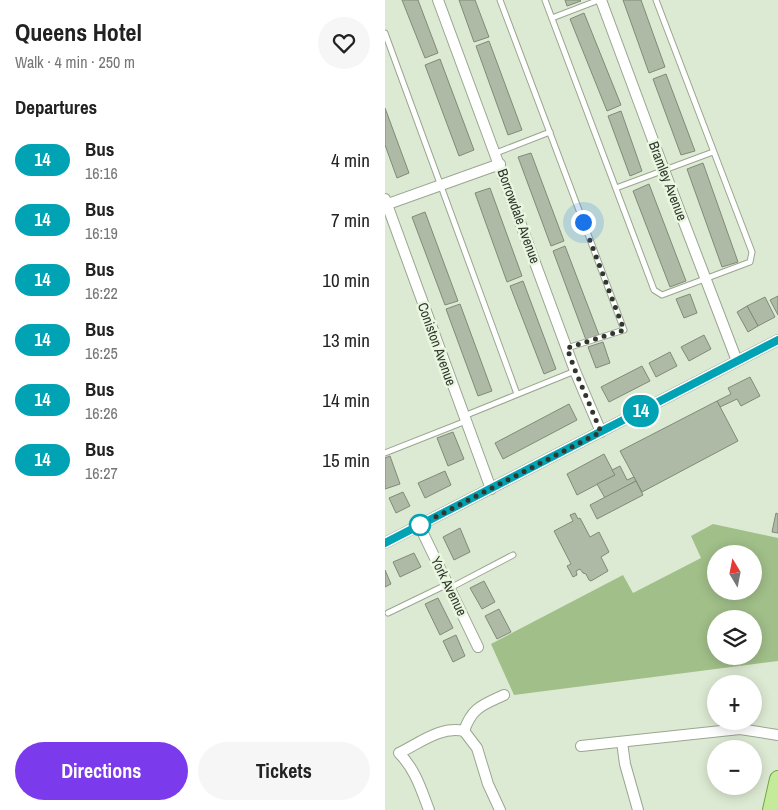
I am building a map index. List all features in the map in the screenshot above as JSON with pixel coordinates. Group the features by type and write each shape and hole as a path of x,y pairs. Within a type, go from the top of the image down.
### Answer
{"main road":[{"path":"771,810 778,778"}],"street":[{"name":"Borrowdale Avenue","path":"438,0 575,370 601,432"},
{"name":"Bramley Avenue","path":"600,0 737,361"},
{"path":"386,203 500,164"},
{"name":"Coniston Avenue","path":"386,203 491,488"},
{"path":"386,540 419,525 778,340"},
{"name":"York Avenue","path":"419,525 478,647"},
{"path":"464,731 474,711 504,695"},
{"path":"429,810 415,774 408,762 399,753 442,731 455,729 464,731 477,748 488,784 500,810"},
{"path":"581,746 740,729 778,735"},
{"path":"622,742 625,764 638,810"}],"lane":[{"path":"500,0 624,330 567,348"},
{"path":"545,0 654,290 662,295 750,262 752,252 657,0"},
{"path":"552,18 600,0"},
{"path":"385,34 517,394"},
{"path":"496,153 549,132"},
{"path":"616,188 713,152"},
{"path":"385,453 575,370"},
{"path":"387,613 513,555"}],"green space":[{"path":"713,524 778,538 778,661 762,663 762,610 707,610 707,665 747,665 514,695 491,644 623,575 633,593 701,558 691,536"}],"building":[{"path":"402,0 418,0 438,53 425,58"},
{"path":"459,0 475,0 489,37 474,42"},
{"path":"565,0 580,0 581,1 567,6"},
{"path":"623,0 641,0 665,67 649,73"},
{"path":"584,13 621,105 607,111 570,19"},
{"path":"489,41 522,130 508,135 476,46"},
{"path":"440,59 474,150 459,156 425,65"},
{"path":"666,74 695,151 681,155 653,79"},
{"path":"385,108 409,173 397,178 385,145"},
{"path":"621,111 642,171 630,176 608,116"},
{"path":"531,153 564,241 551,246 518,157"},
{"path":"703,163 738,262 722,267 687,169"},
{"path":"649,184 686,281 670,287 633,191"},
{"path":"490,188 522,276 507,282 475,193"},
{"path":"425,212 458,301 445,305 412,217"},
{"path":"565,246 599,335 586,340 553,251"},
{"path":"523,281 556,369 544,374 510,286"},
{"path":"690,294 697,313 684,318 676,299"},
{"path":"778,296 778,315 770,300"},
{"path":"765,297 775,317 758,326 747,306"},
{"path":"460,304 492,391 478,396 446,309"},
{"path":"747,306 758,326 748,332 737,312"},
{"path":"704,335 711,349 689,361 681,347"},
{"path":"603,342 610,363 596,368 588,347"},
{"path":"670,352 677,366 656,377 649,363"},
{"path":"642,366 650,381 609,402 601,387"},
{"path":"750,377 760,396 741,406 737,399 720,407 717,401 731,394 728,388"},
{"path":"717,401 738,441 642,492 620,451"},
{"path":"569,404 577,420 503,459 495,443"},
{"path":"453,432 464,459 448,466 437,438"},
{"path":"604,454 615,475 577,495 567,474"},
{"path":"390,456 400,484 385,489 385,458"},
{"path":"620,466 627,480 634,477 636,481 605,498 597,484 615,475 612,470"},
{"path":"445,471 451,485 425,498 418,483"},
{"path":"636,481 643,495 597,519 590,505"},
{"path":"403,492 410,506 396,513 389,498"},
{"path":"575,513 578,519 580,518 590,537 599,532 609,552 601,557 608,571 591,581 580,569 576,571 577,575 573,577 567,566 571,564 554,531 573,521 570,515"},
{"path":"776,513 778,514 778,533 772,532"},
{"path":"460,528 470,552 454,560 443,537"},
{"path":"414,553 421,567 400,577 393,562"},
{"path":"385,570 391,584 385,587"},
{"path":"484,581 495,602 482,609 470,588"},
{"path":"438,598 453,628 440,635 425,604"},
{"path":"499,609 511,632 497,639 485,616"},
{"path":"456,635 465,656 453,662 443,641"}],"bus line":[{"name":"14","path":"385,543 778,340"}],"route":[{"path":"420,525 601,432 567,348 624,330 583,222"}]}
